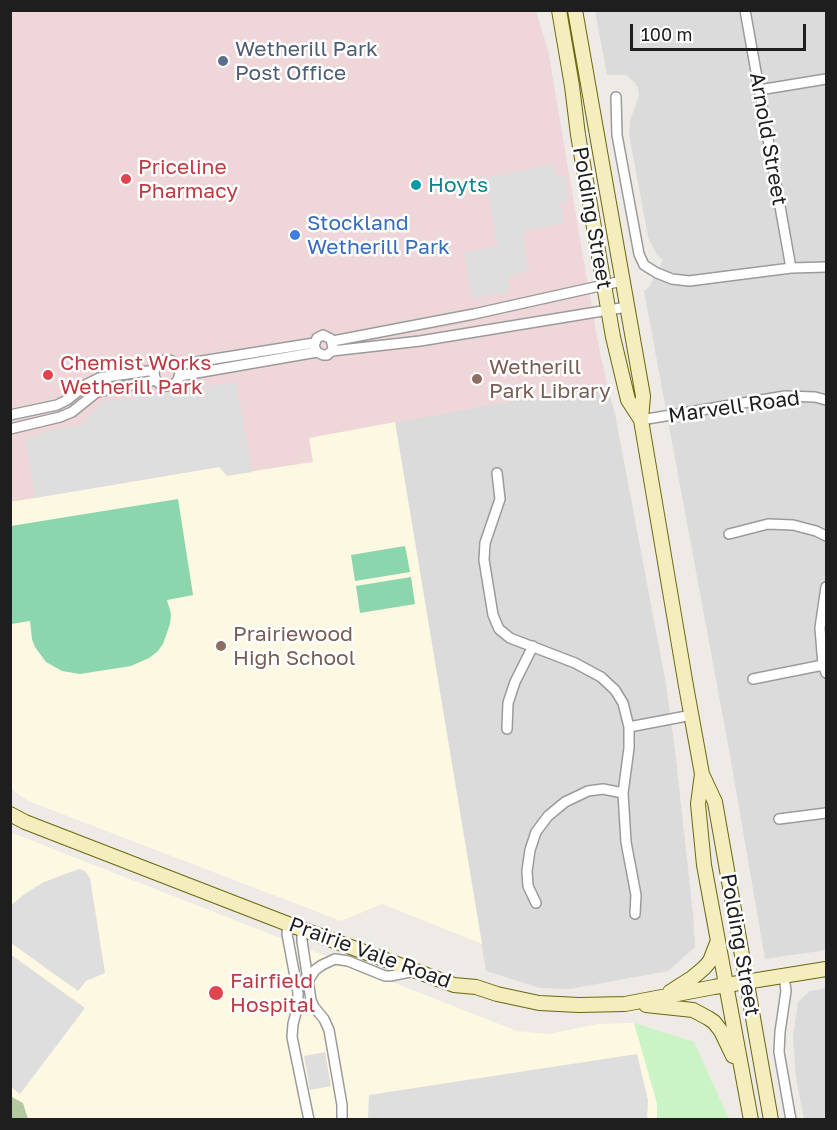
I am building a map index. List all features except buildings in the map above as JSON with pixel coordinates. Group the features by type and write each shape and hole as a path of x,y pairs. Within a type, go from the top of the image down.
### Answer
{"main road":[{"name":"Polding Street","path":"559,10 613,337 628,400 641,420"},
{"name":"Polding Street","path":"575,10 643,396 641,420 702,774 715,802 771,1119"},
{"name":"Polding Street","path":"702,774 698,804 705,865 751,1119"},
{"name":"Prairie Vale Road","path":"10,814 25,822 288,924 454,985 476,987 496,994 539,1003 625,1004 746,981 826,969"},
{"path":"663,996 704,968 710,961 718,941"},
{"path":"625,1004 693,1010 708,1018 718,1026 743,1080"}],"street":[{"name":"Arnold Street","path":"745,10 791,268"},
{"path":"759,90 826,79"},
{"path":"616,97 617,135 639,254 645,265 672,279 689,281 791,268 826,267"},
{"path":"332,346 622,281"},
{"path":"332,346 420,340 627,307"},
{"path":"460,317 464,334"},
{"path":"177,365 315,348 323,355 330,353 332,346 329,337 323,335 317,338 315,348"},
{"path":"179,376 315,348"},
{"path":"166,360 174,362 179,369 176,382 169,386 160,384 156,375 159,363 166,360"},
{"path":"10,415 57,405 99,378 156,375"},
{"path":"10,429 60,417 79,408 97,392 156,375"},
{"name":"Marvell Road","path":"641,420 785,396 815,397 826,400"},
{"path":"497,473 500,499 485,543 484,560 493,615 499,629 510,638 575,663 600,677 615,690 622,703 629,728 629,748 623,793 626,842 636,895 635,914"},
{"path":"729,534 768,524 793,525 826,536"},
{"path":"753,679 825,669 820,628 826,587"},
{"path":"507,729 508,703 515,682 533,646"},
{"path":"629,728 692,715"},
{"path":"536,903 528,886 527,871 536,832 548,816 565,802 588,791 603,789 623,793"},
{"path":"779,819 826,813"},
{"path":"288,924 287,934 298,993 292,1037 309,1119"},
{"path":"302,929 311,1000 329,1030 342,1105 342,1119"},
{"path":"308,981 315,970 335,959 348,960 385,976 417,971"},
{"path":"784,976 786,991 779,1052 791,1119"}],"shaded area":[{"name":"Stockland Wetherill Park","path":"11,11 536,11 548,50 607,384 310,438 313,462 227,476 219,467 11,502"},
{"path":"595,11 826,11 826,950 765,959 730,755 644,291 650,286 663,260 657,255 648,237 629,134 630,120 639,96 638,88 626,75 607,75"},
{"path":"554,164 557,177 565,176 569,200 560,203 564,223 522,231 529,270 509,276 508,292 473,298 464,253 498,246 485,178"},
{"path":"236,382 252,472 227,476 219,467 35,498 25,439 50,430 82,425 101,402"},
{"path":"607,384 615,414 666,684 695,947 668,971 569,989 540,988 486,971 395,422"},
{"name":"Prairiewood High School","path":"395,422 482,944 382,904 341,921 28,801 11,789 11,502 219,467 228,475 313,462 309,438"},
{"name":"Fairfield Hospital","path":"10,832 517,1031 548,1034 598,1024 634,1023 657,1103 657,1119 11,1119"},
{"path":"79,869 85,871 90,878 105,973 86,981 78,991 11,943 10,906 44,882"},
{"path":"10,954 85,1008 20,1094 11,1087"},
{"path":"826,988 826,1119 804,1119 796,1078 793,1037 798,1002 810,991"},
{"path":"325,1052 331,1086 310,1090 304,1056"},
{"path":"637,1054 648,1100 647,1119 368,1119 369,1095"}],"green space":[{"path":"178,499 193,595 167,600 171,614 170,624 163,644 157,652 131,666 80,674 62,671 46,662 35,647 30,621 11,624 11,526"},
{"path":"405,546 410,572 355,581 351,555"},
{"path":"411,577 415,604 360,613 356,586"},
{"path":"634,1023 694,1042 729,1119 657,1119 657,1103"},
{"path":"10,1096 23,1103 28,1119 11,1119"}],"place":[{"name":"Wetherill Park Post Office","path":"223,61"},
{"name":"Priceline Pharmacy","path":"126,179"},
{"name":"Hoyts","path":"416,185"},
{"name":"Stockland Wetherill Park","path":"295,235"},
{"name":"Chemist Works Wetherill Park","path":"48,375"},
{"name":"Wetherill Park Library","path":"477,379"},
{"name":"Prairiewood High School","path":"221,646"},
{"name":"Fairfield Hospital","path":"216,993"}]}
